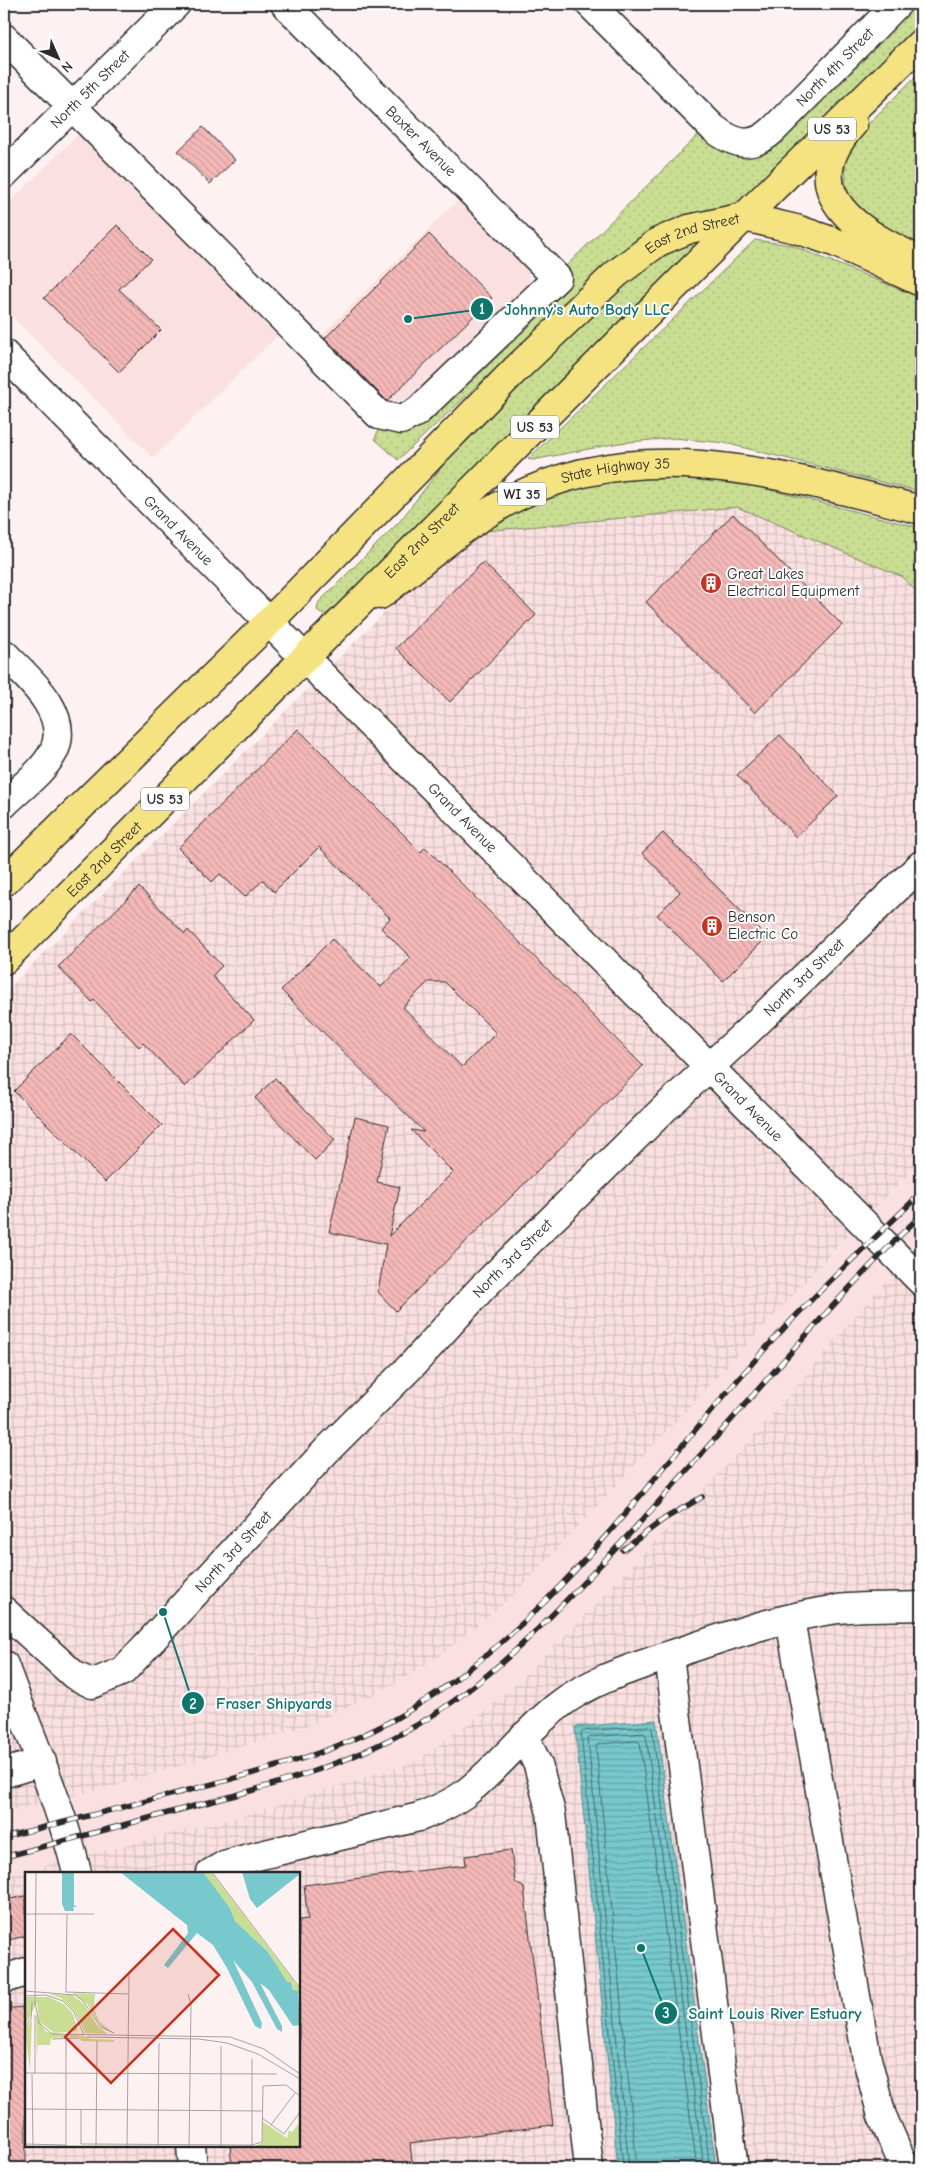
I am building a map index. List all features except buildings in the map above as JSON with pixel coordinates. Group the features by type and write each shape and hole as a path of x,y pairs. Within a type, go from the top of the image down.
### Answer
{"main road":[{"name":"US 53","path":"744,217 921,42"},
{"path":"921,54 843,135 832,159 829,176 835,200 853,223 868,234 921,261"},
{"path":"744,217 796,229 834,242 921,282"},
{"name":"East 2nd Street","path":"4,882 269,622 515,370 616,274 658,242 689,229 744,217"},
{"name":"East 2nd Street","path":"4,960 744,217"},
{"name":"State Highway 35","path":"326,637 476,522 518,496 536,487 570,475 631,464 660,462 732,469 797,479 921,510"}],"street":[{"name":"North 5th Street","path":"4,174 176,4"},
{"name":"Baxter Avenue","path":"72,106 379,415 401,420 417,412 557,278 285,4"},
{"name":"North 4th Street","path":"590,4 702,118 722,135 747,143 765,137 773,130 897,4"},
{"path":"4,38 72,106"},
{"name":"Grand Avenue","path":"4,354 921,1281"},
{"path":"4,654 42,695 52,711 56,722 57,740 53,751 42,766 4,804"},
{"name":"North 3rd Street","path":"4,1611 74,1675 86,1682 92,1684 124,1670 327,1450 413,1364 481,1289 669,1104 921,865"},
{"path":"213,1872 226,1865 249,1858 418,1817 442,1808 462,1796 487,1774 524,1736 560,1704 594,1684 669,1656 756,1627 838,1609 921,1606"},
{"path":"790,1619 866,2059 882,2116 906,2168"},
{"path":"669,1656 734,2168"},
{"path":"6,1676 42,1762 63,1823 77,1872"},
{"path":"524,1736 538,1766 551,1813 589,2168"},
{"path":"4,1773 42,1762"},
{"path":"4,1979 25,1972"},
{"path":"191,2147 194,2168"}],"shaded area":[{"path":"86,127 282,331 153,458 4,308 4,208"},
{"path":"459,199 527,268 530,279 528,287 406,410 388,410 318,339"},
{"path":"737,507 903,577 921,597 921,1163 847,1237 515,1594 442,1654 394,1685 307,1726 119,1785 4,1812 4,993 398,599 444,555 475,532"},
{"path":"921,1163 921,1243 874,1294 753,1437 574,1627 491,1707 415,1762 238,1817 4,1876 4,1812 119,1785 307,1726 394,1685 442,1654"},
{"path":"921,1243 921,2168 716,2168 656,1720 575,1727 618,2168 4,2168 4,1876 238,1817 415,1762 491,1707 574,1627 753,1437 874,1294"}],"green space":[{"path":"913,4 921,4 921,29 745,207 659,227 637,239 594,276 398,460 375,439 380,425 396,429 555,277 703,130 789,132"},
{"path":"921,71 921,248 873,223 859,208 846,190 845,161 859,133"},
{"path":"755,240 791,245 921,298 921,492 725,443 674,438 619,443 533,460 528,459"},
{"path":"690,245 696,246 333,610 324,615 317,610 319,602 400,521 457,447 473,430 625,284 656,261"},
{"path":"632,475 691,476 743,483 921,528 921,597 903,577 737,507 475,532 541,499 580,484"}],"water":[{"path":"656,1720 716,2168 618,2168 575,1727"}],"railway":[{"path":"4,1837 299,1760 370,1732 393,1720 449,1684 500,1643 548,1598 637,1500 765,1349 822,1289 921,1193"},
{"path":"4,1857 252,1791 308,1773 364,1752 417,1725 444,1708 469,1690 516,1650 561,1606 683,1475 839,1299 921,1215"},
{"path":"623,1550 664,1519 702,1497"}],"place":[{"name":"Johnny's Auto Body LLC","path":"408,319"},
{"name":"Great Lakes Electrical Equipment","path":"711,583"},
{"name":"Benson Electric Co","path":"712,926"},
{"name":"Fraser Shipyards","path":"163,1612"},
{"name":"Saint Louis River Estuary","path":"641,1948"}]}
